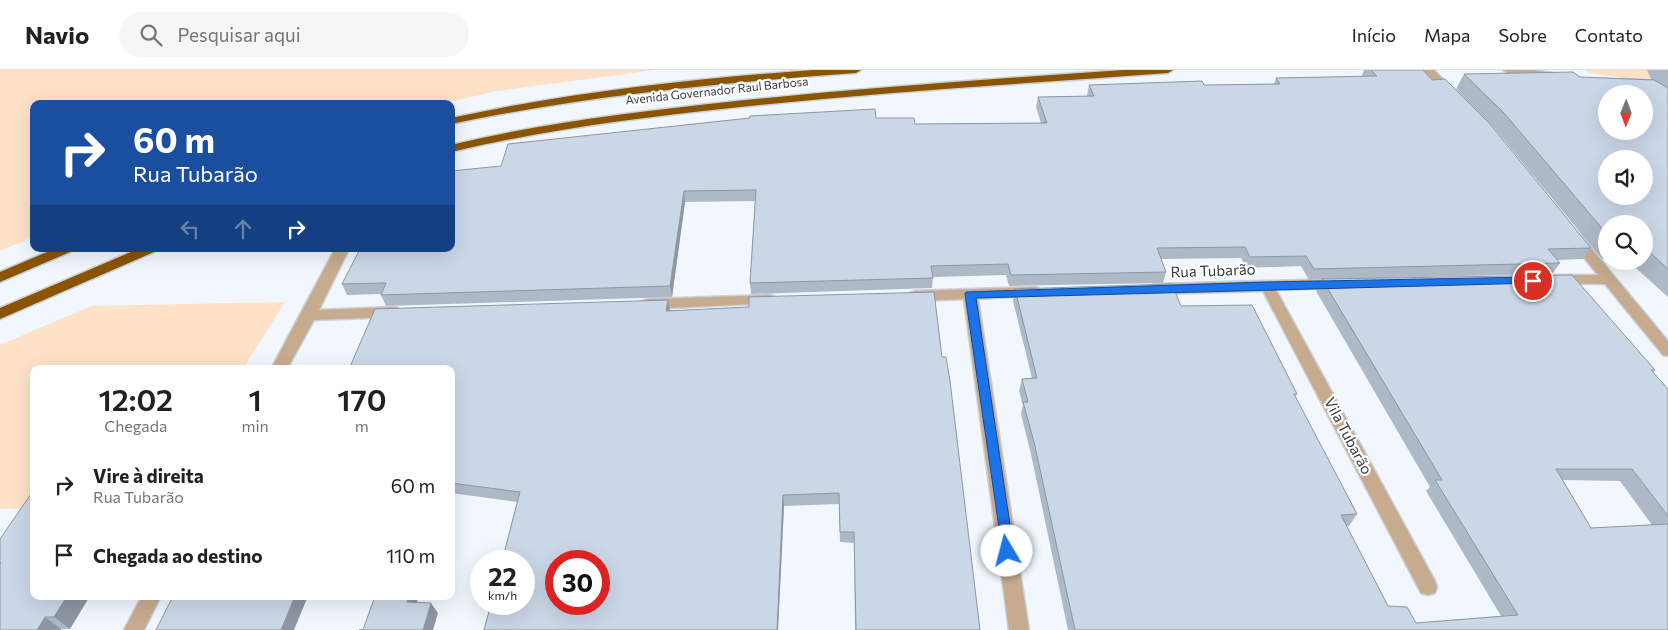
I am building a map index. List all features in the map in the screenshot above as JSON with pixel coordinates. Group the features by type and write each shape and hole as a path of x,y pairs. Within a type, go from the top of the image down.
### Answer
{"highway":[{"name":"Avenida Governador Raul Barbosa","path":"455,120 617,90 856,70"},
{"name":"Avenida Governador Raul Barbosa","path":"455,148 498,137 630,116 788,98 1168,70"},
{"path":"0,276 58,252"},
{"path":"0,314 142,252"}],"street":[{"path":"1428,70 1462,104"},
{"path":"1508,70 1557,76"},
{"path":"1567,228 1668,351"},
{"path":"281,365 340,252"},
{"path":"1540,281 1609,280"},
{"name":"Rua Tubarão","path":"1138,290 1354,284"},
{"name":"Vila Tubarão","path":"1267,286 1428,587"},
{"path":"901,296 1049,292"},
{"path":"970,294 1019,630"},
{"path":"635,305 783,300"},
{"path":"309,315 408,312"},
{"path":"134,630 150,600"}],"shaded area":[{"path":"0,70 656,70 496,91 455,101 30,100 30,239 0,251"},
{"path":"1584,70 1668,70 1668,84 1589,73"},
{"path":"285,302 246,365 30,365 30,508 0,509 0,345 91,306"}],"building":[{"path":"1371,70 1423,70 1432,80 1445,79 1490,124 1591,248 1548,249 1560,263 1314,269 1306,256 1250,257 1245,247 1157,248 1166,272 1011,275 1008,264 931,266 933,278 750,283 756,190 684,191 670,286 381,295 386,283 342,284 358,252 455,252 455,171 501,166 508,144 750,118 750,116 875,109 876,118 914,118 915,124 1047,123 1038,97 1094,96 1089,85 1202,81 1204,85 1280,84 1276,78 1377,76"},
{"path":"1573,72 1580,77 1654,80 1668,88 1668,269 1653,255 1653,215 1598,215 1598,224 1504,113 1464,74"},
{"path":"1572,275 1655,370 1651,370 1668,389 1668,516 1632,469 1556,469 1591,528 1668,524 1668,630 1075,630 1034,442 1023,402 1028,402 1022,379 1037,378 1015,289 1172,284 1181,306 1252,305 1297,394 1294,394 1357,514 1341,515 1388,606 1407,607 1416,623 1518,615 1435,480 1442,480 1322,279"},
{"path":"934,292 942,357 946,357 950,381 980,630 856,630 854,532 840,532 839,493 783,495 777,630 484,630 488,615 535,615 535,550 505,550 520,492 455,484 455,365 351,365 375,309 668,300 666,311 749,307 749,297"},
{"path":"30,495 30,600 65,600 54,617 45,617 37,630 0,630 0,539"},
{"path":"171,600 293,600 281,630 156,630"},
{"path":"374,600 408,600 407,602 431,603 423,630 363,630"}],"route":[{"path":"1007,551 970,294 1533,281"}]}
